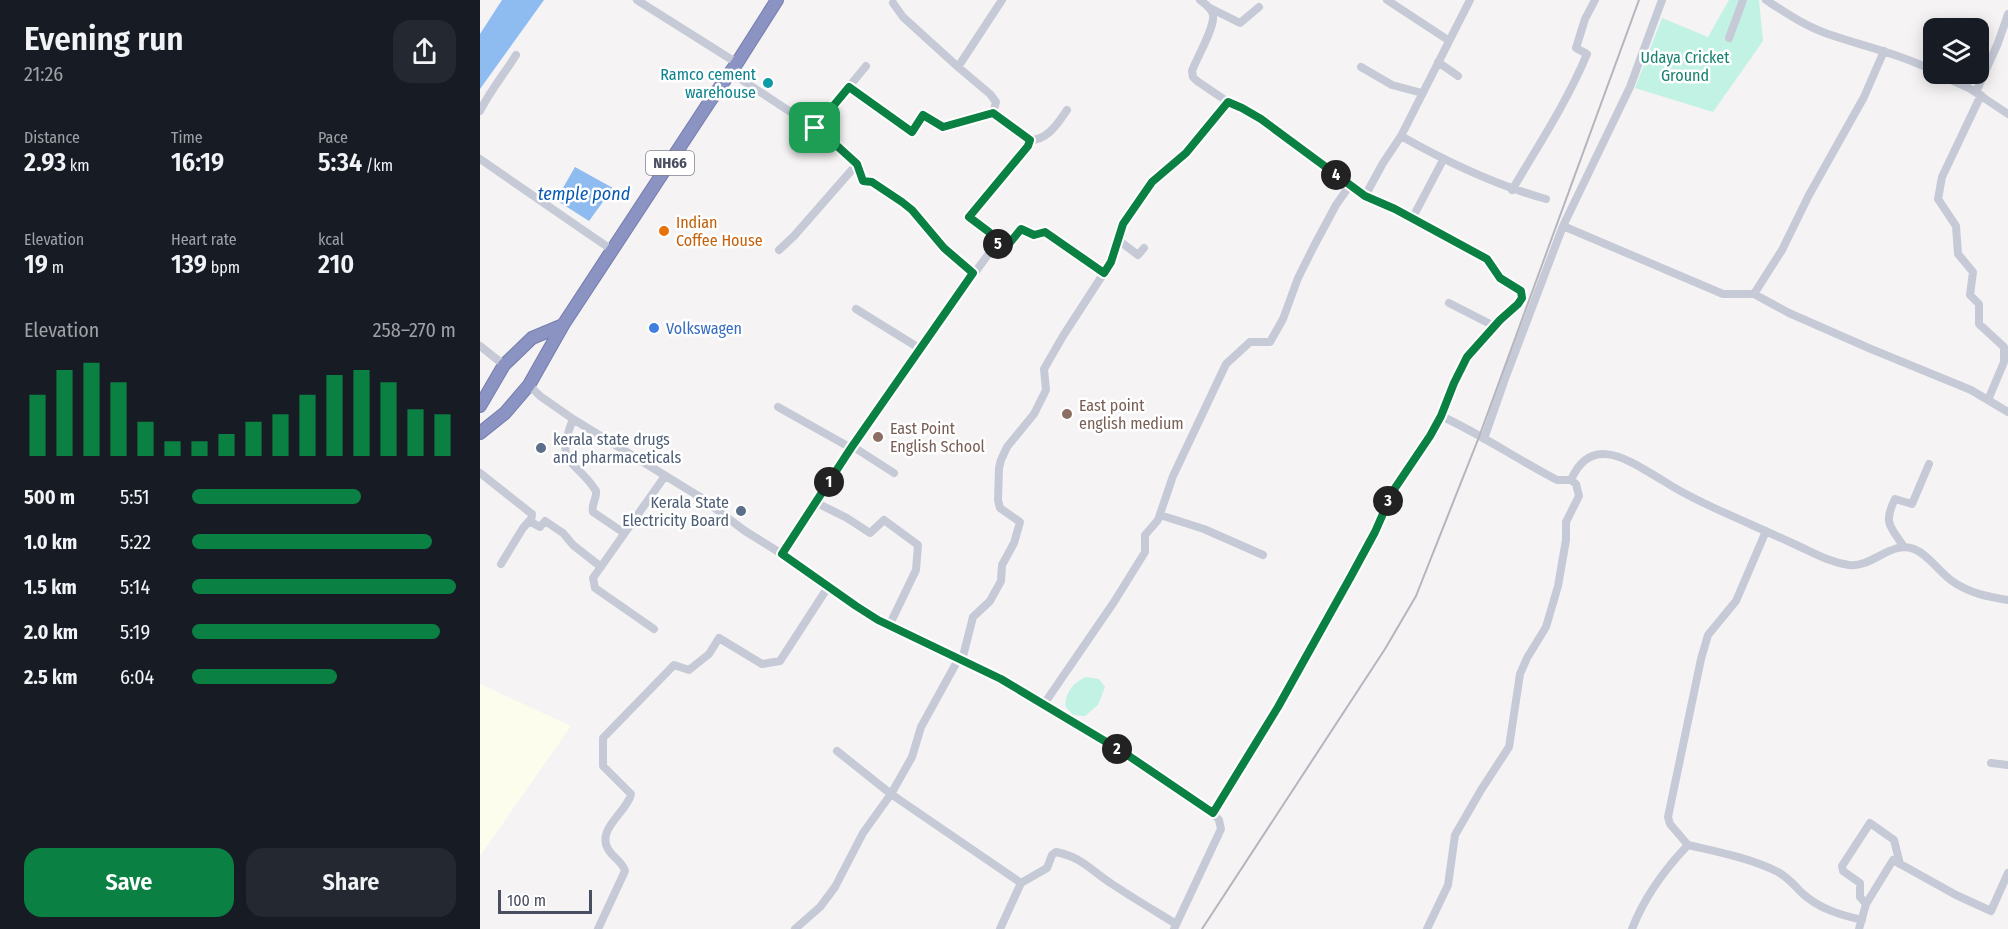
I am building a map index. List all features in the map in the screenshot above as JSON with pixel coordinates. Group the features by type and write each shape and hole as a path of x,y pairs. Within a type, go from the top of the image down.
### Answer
{"highway":[{"name":"NH66","path":"480,433 505,413 529,385 563,325 777,0"},
{"path":"480,406 504,365 532,338 563,325"}],"street":[{"path":"638,0 824,134 857,164 863,181 872,182 912,210 944,248 973,273"},
{"path":"958,67 1002,0"},
{"path":"1200,0 1240,24 1259,7"},
{"path":"1387,0 1448,40"},
{"path":"1365,196 1401,136 1470,0"},
{"path":"1512,190 1563,105 1582,68 1587,54 1576,48 1595,0"},
{"path":"1484,439 1563,226 1630,87 1662,0"},
{"path":"1729,38 1743,0"},
{"path":"1766,0 1806,25 1923,67"},
{"path":"893,3 903,17 990,94 996,102 993,113"},
{"path":"1210,8 1213,14 1212,23 1192,70 1193,77 1228,102 1261,119 1365,196 1487,259 1500,278 1521,291 1522,298 1467,357 1441,416 1393,491 1375,532 1278,707 1213,813"},
{"path":"1988,400 2004,362 2004,347 1979,324 1979,304 1970,295 1973,272 1958,254 1956,226 1938,199 1942,177 1978,94 2008,14"},
{"path":"1754,294 1782,250 1809,195 1861,102 1884,51"},
{"path":"480,111 516,55"},
{"path":"1438,62 1458,76"},
{"path":"815,128 866,66"},
{"path":"1361,67 1392,85 1422,93"},
{"path":"1958,84 2008,114"},
{"path":"849,87 912,132 923,115 943,127 993,113"},
{"path":"795,929 814,913 835,887 863,833 891,794 912,757 921,727 961,659 973,617 990,601 1001,581 1002,565 1014,543 1020,522 1000,508 999,468 1007,447 1034,414 1046,390 1044,369 1049,359 1111,262 1123,224 1152,182 1186,153 1228,102"},
{"path":"993,113 1030,140 1038,140 1054,129 1067,110"},
{"path":"1401,136 1443,160 1457,164 1512,190 1546,200"},
{"path":"996,244 989,232 969,217 1028,146 1030,140"},
{"path":"480,159 612,250"},
{"path":"1412,219 1443,160"},
{"path":"779,249 794,236 857,164"},
{"path":"1044,704 1145,552 1145,535 1158,520 1173,476 1226,364 1250,342 1270,342 1283,320 1298,278 1314,246 1336,205 1350,185"},
{"path":"1563,226 1724,294 1754,294 1789,313 1871,350 1971,390 2008,412"},
{"path":"996,244 1008,245 1021,229 1034,235 1045,232 1104,273"},
{"path":"1118,240 1138,255 1144,248"},
{"path":"782,554 919,348 996,244"},
{"path":"1449,303 1494,326"},
{"path":"856,309 919,348"},
{"path":"480,346 504,365 480,396"},
{"path":"529,385 540,396 573,418 700,497 856,606 890,626 1001,679 1044,704 1123,752 1213,813 1219,820 1221,829 1175,926 1098,875 1083,861 1071,855 1056,852 1052,855 1047,868 1021,883 1000,929"},
{"path":"778,406 894,473"},
{"path":"1427,929 1448,885 1455,834 1509,747 1520,674 1546,627 1558,586 1566,540 1566,522 1579,496 1576,484 1571,480 1557,480 1465,427 1441,416"},
{"path":"573,418 564,450 568,461 596,491 597,496 591,507 592,512 624,533"},
{"path":"1571,480 1584,459 1602,454 1618,456 1684,493 1823,558 1858,565 1904,547 1915,549 1952,581 1974,592 2008,600"},
{"path":"1904,547 1889,525 1888,513 1895,499 1912,504 1929,464"},
{"path":"480,474 532,514 531,522 540,527 545,521 563,533 573,545 601,567"},
{"path":"654,628 595,588 593,578 665,477"},
{"path":"816,502 870,533 884,520 918,545 916,570 890,626"},
{"path":"1160,515 1204,529 1263,555"},
{"path":"501,564 531,519"},
{"path":"1766,531 1736,601 1708,635 1668,817 1670,824 1688,845 1762,865 1791,880 1803,894 1831,911 1862,920"},
{"path":"598,929 625,871 624,865 608,849 606,840 608,831 630,800 631,794 603,766 603,738 674,664 688,670 709,654 719,638 762,664 780,661 828,587"},
{"path":"837,751 891,794 1021,883"},
{"path":"1991,763 2008,765"},
{"path":"1866,904 1860,897 1860,883 1843,871 1842,866 1870,823 1894,840 1900,864"},
{"path":"1632,929 1658,881 1688,845"},
{"path":"1859,929 1866,904 1893,860 1956,895 1991,911 2008,873"}],"shaded area":[{"path":"480,684 571,726 480,856"}],"green space":[{"name":"Udaya Cricket Ground","path":"1729,0 1759,0 1763,41 1713,112 1635,88 1662,18 1708,37"},
{"path":"1086,677 1099,679 1105,687 1098,705 1085,716 1073,715 1065,706 1067,696 1077,682"}],"water":[{"path":"502,0 544,0 480,89 480,34"},
{"name":"temple pond","path":"575,167 613,188 589,221 556,200"}],"railway":[{"path":"1202,929 1385,649 1416,596 1479,437 1639,0"}],"place":[{"name":"Ramco cement warehouse","path":"768,83"},
{"name":"Indian Coffee House","path":"664,231"},
{"name":"Volkswagen","path":"654,328"},
{"name":"East point english medium","path":"1067,414"},
{"name":"East Point English School","path":"878,437"},
{"name":"kerala state drugs and pharmaceticals","path":"541,448"},
{"name":"Kerala State Electricity Board","path":"741,511"}],"route":[{"path":"849,87 912,132 923,115 943,127 993,113 1030,140 1028,146 969,217 989,232 996,244 1008,245 1021,229 1034,235 1045,232 1104,273 1111,262 1123,224 1152,182 1186,153 1228,102 1261,119 1365,196 1395,209 1487,259 1500,278 1521,291 1522,298 1518,304 1500,320 1467,357 1430,436 1393,491 1375,532 1278,707 1213,813 1123,752 1001,679 863,611 782,554 851,448 973,273 944,248 912,210 886,190 872,182 863,181 857,164 850,156 815,128 849,87"}]}
